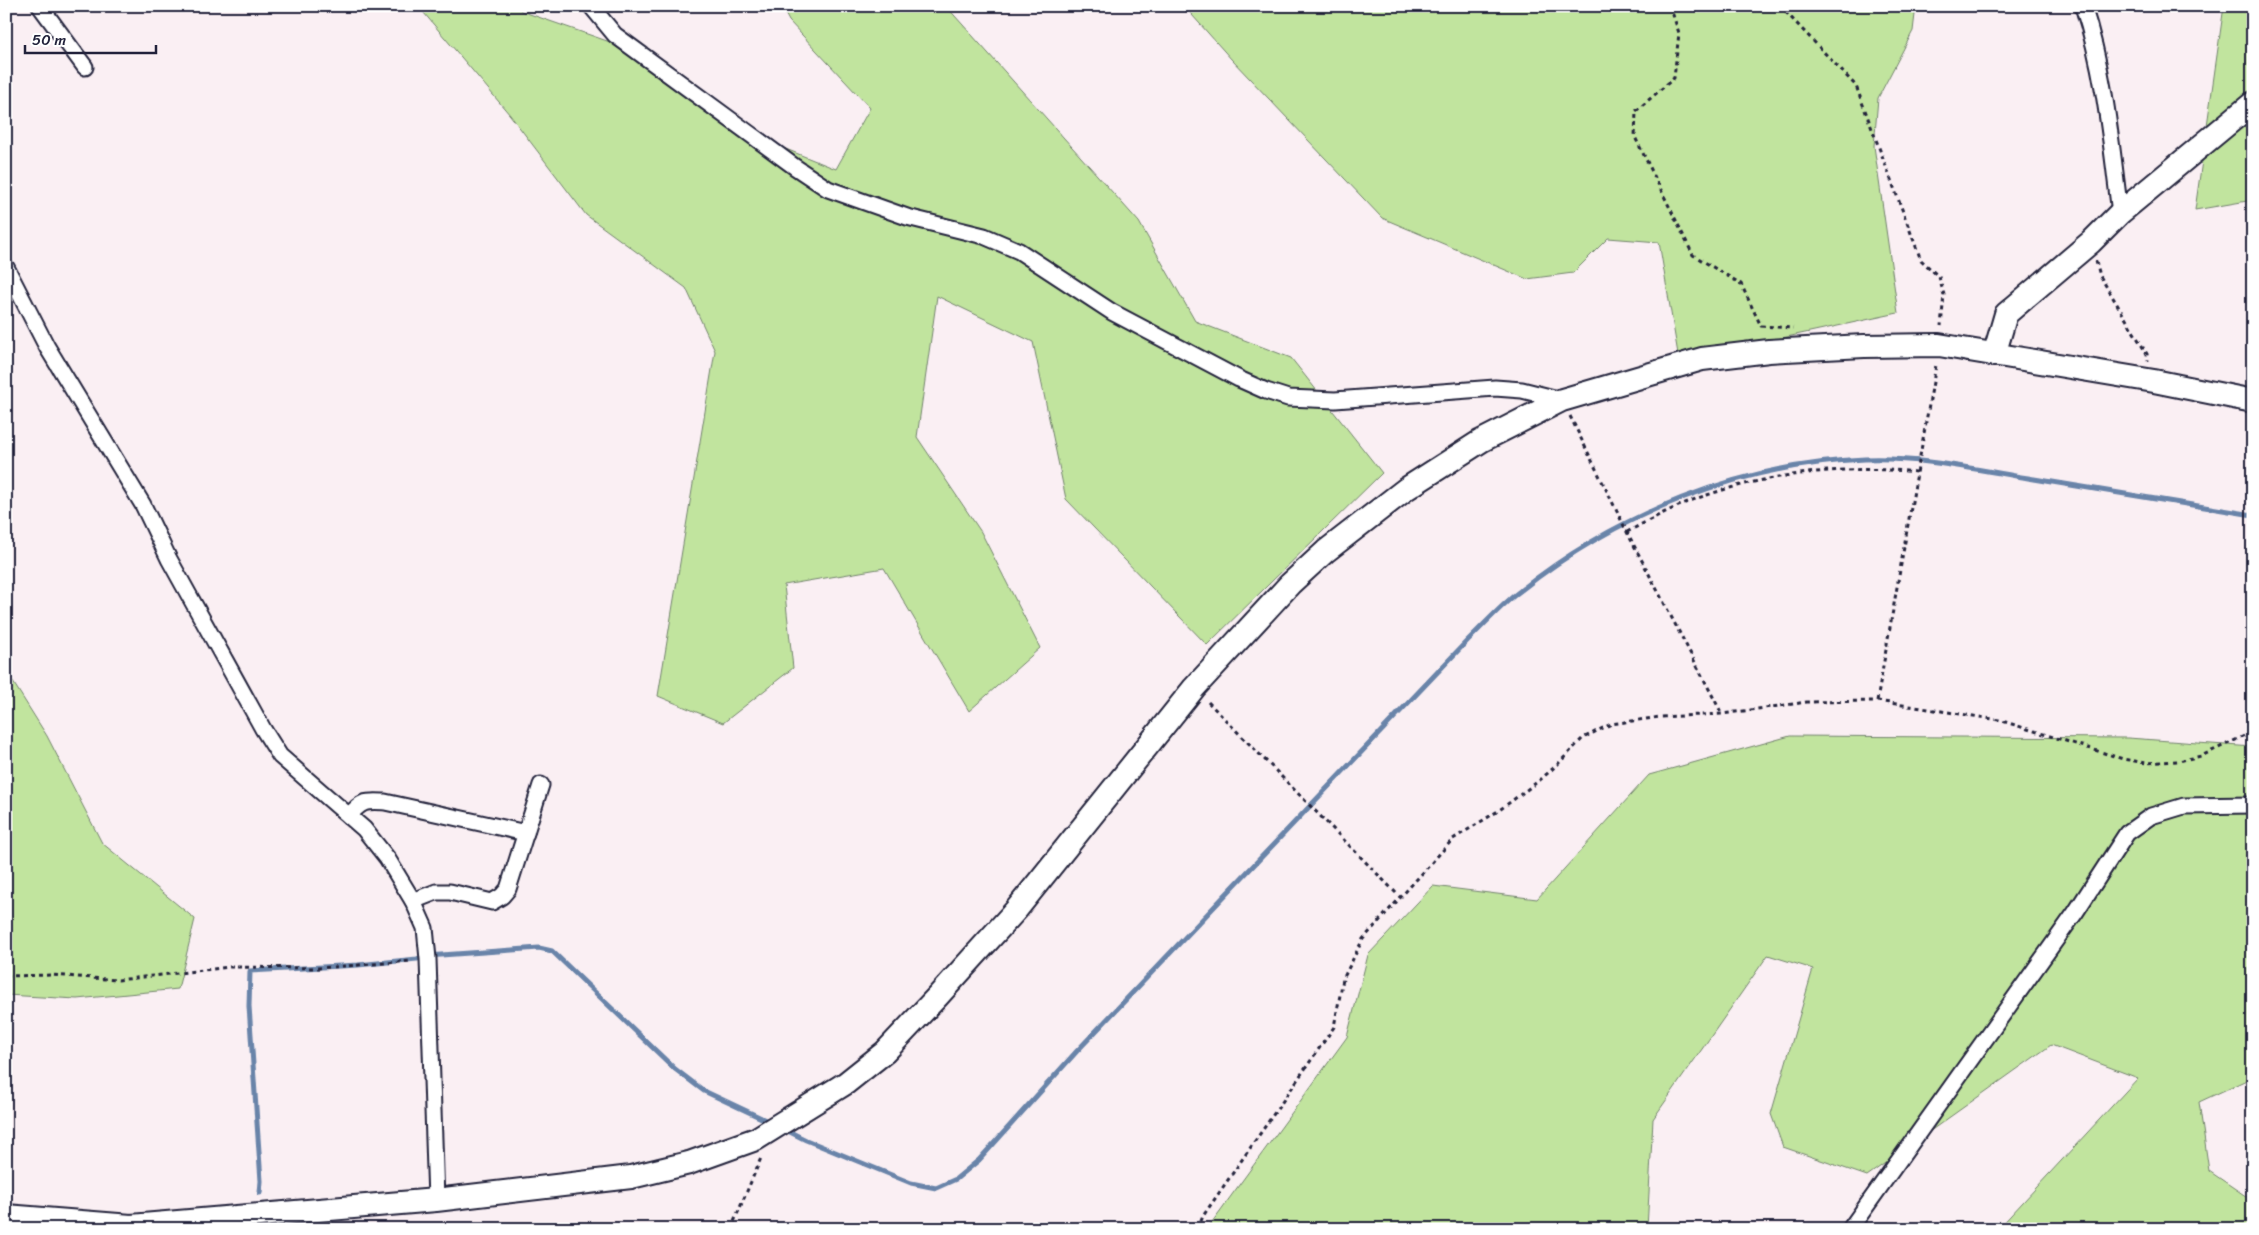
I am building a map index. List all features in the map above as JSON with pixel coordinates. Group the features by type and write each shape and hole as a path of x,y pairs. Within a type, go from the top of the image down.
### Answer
{"street":[{"path":"40,6 85,67"},
{"path":"591,6 615,35 795,167 828,188 907,217 984,236 1019,251 1112,312 1239,379 1266,391 1288,398 1335,400 1495,388 1522,390 1562,400"},
{"path":"2083,6 2094,39 2102,78 2120,213"},
{"path":"1994,355 2006,314 2091,242 2120,213 2253,103"},
{"path":"6,267 47,347 143,505 169,559 262,729 280,756 364,830 387,858 414,901 425,928 428,959 436,1200"},
{"path":"6,1216 131,1226 436,1200 631,1177 689,1163 756,1139 846,1084 885,1052 1016,910 1194,688 1290,584 1367,518 1406,489 1481,441 1562,400 1702,359 1779,351 1864,346 1939,346 2154,381 2253,401"},
{"path":"414,901 436,892 450,892 492,902 502,896 508,889 541,785"},
{"path":"349,816 357,806 367,801 385,802 526,834"},
{"path":"1850,1229 2075,913 2127,833 2151,816 2184,806 2253,805"}],"path":[{"path":"1670,6 1679,33 1674,78 1636,111 1635,137 1693,255 1741,284 1761,326 1797,328"},
{"path":"1780,6 1856,86 1921,260 1939,277 1944,295 1939,346 1877,701"},
{"path":"2091,242 2100,276 2146,354 2154,381"},
{"path":"1562,400 1627,532 1722,714"},
{"path":"1627,532 1662,512 1707,495 1751,484 1798,475 1840,470 1888,469 1917,472"},
{"path":"1194,688 1400,898"},
{"path":"1198,1229 1203,1216 1334,1027 1343,979 1363,939 1453,839 1498,811 1540,780 1583,738 1611,724 1660,717 1722,714 1806,702 1877,701 1999,720 2123,759 2146,763 2178,761 2201,756 2253,732"},
{"path":"6,976 52,975 118,980 230,967 318,968 428,959"},
{"path":"730,1229 762,1158 766,1133"}],"green space":[{"path":"418,6 518,6 521,11 610,42 723,124 836,169 870,108 789,21 781,6 946,6 1139,222 1195,321 1291,358 1382,473 1207,645 1066,499 1033,342 937,296 917,437 981,532 1040,648 969,711 884,568 784,585 793,668 723,723 658,696 715,351 686,288 586,215 510,115"},
{"path":"1184,6 1916,6 1913,31 1878,98 1874,146 1898,313 1726,350 1678,354 1659,242 1608,238 1573,273 1527,279 1382,218 1232,60"},
{"path":"2224,6 2253,6 2253,200 2195,210"},
{"path":"6,671 47,736 102,843 195,919 178,989 77,999 6,995"},
{"path":"1790,736 2128,738 2253,747 2253,1077 2199,1102 2209,1171 2253,1201 2253,1229 1998,1229 2138,1078 2051,1045 1867,1176 1783,1147 1771,1114 1813,969 1768,955 1653,1119 1647,1229 1207,1229 1347,1037 1368,955 1433,886 1537,899 1649,775"}],"waterway":[{"path":"784,1129 806,1140 911,1183 936,1188 956,1179 979,1160 1077,1051 1500,608 1513,596 1558,563 1597,539 1639,517 1682,498 1726,483 1772,471 1818,463 1886,459 1947,464 2253,515"},
{"path":"260,1193 261,1181 249,1006 250,971 358,965 417,959 427,956 539,948 552,951 675,1069 704,1091 772,1123"}]}
